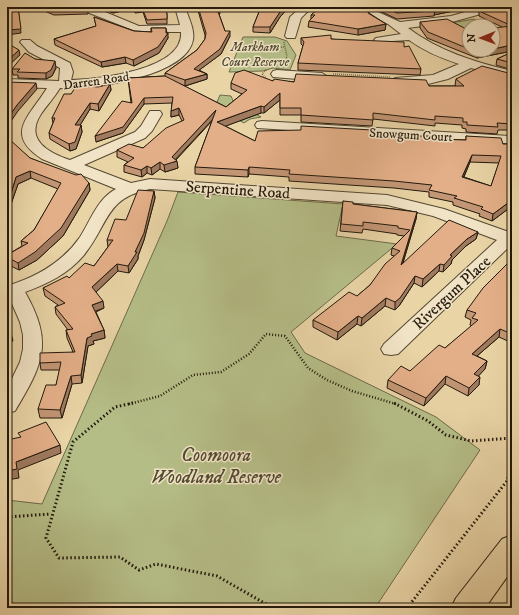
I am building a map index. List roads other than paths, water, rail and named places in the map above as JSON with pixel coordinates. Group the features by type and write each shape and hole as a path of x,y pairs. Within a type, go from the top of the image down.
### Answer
{"highway":[{"path":"467,608 512,546"}],"street":[{"path":"83,7 138,29 186,28"},
{"name":"Darren Road","path":"7,83 60,85 105,81 136,74 158,66 170,60 183,48 187,40 186,28 180,7"},
{"path":"287,38 296,17 307,7"},
{"path":"360,7 399,26 431,49 469,64 512,75"},
{"path":"399,26 452,19 495,7"},
{"path":"380,40 411,36"},
{"path":"7,406 26,372 34,346 30,318 25,307 11,291 50,275 73,257 85,242 107,203 124,190 103,178 54,160 41,152 33,144 30,136 30,122 52,92 60,85 67,72 66,66 33,49 26,42"},
{"path":"390,79 414,82 439,79 469,64"},
{"path":"276,73 333,76"},
{"path":"70,166 140,135 147,128 155,114"},
{"name":"Snowgum Court","path":"262,125 512,140"},
{"name":"Serpentine Road","path":"124,190 150,184 164,183 387,200 438,212 510,236"},
{"name":"Rivergum Place","path":"391,349 510,236"}],"park label":[{"name":"Markham Court Reserve","path":"255,54"},
{"name":"Coomoora Woodland Reserve","path":"216,465"}]}
